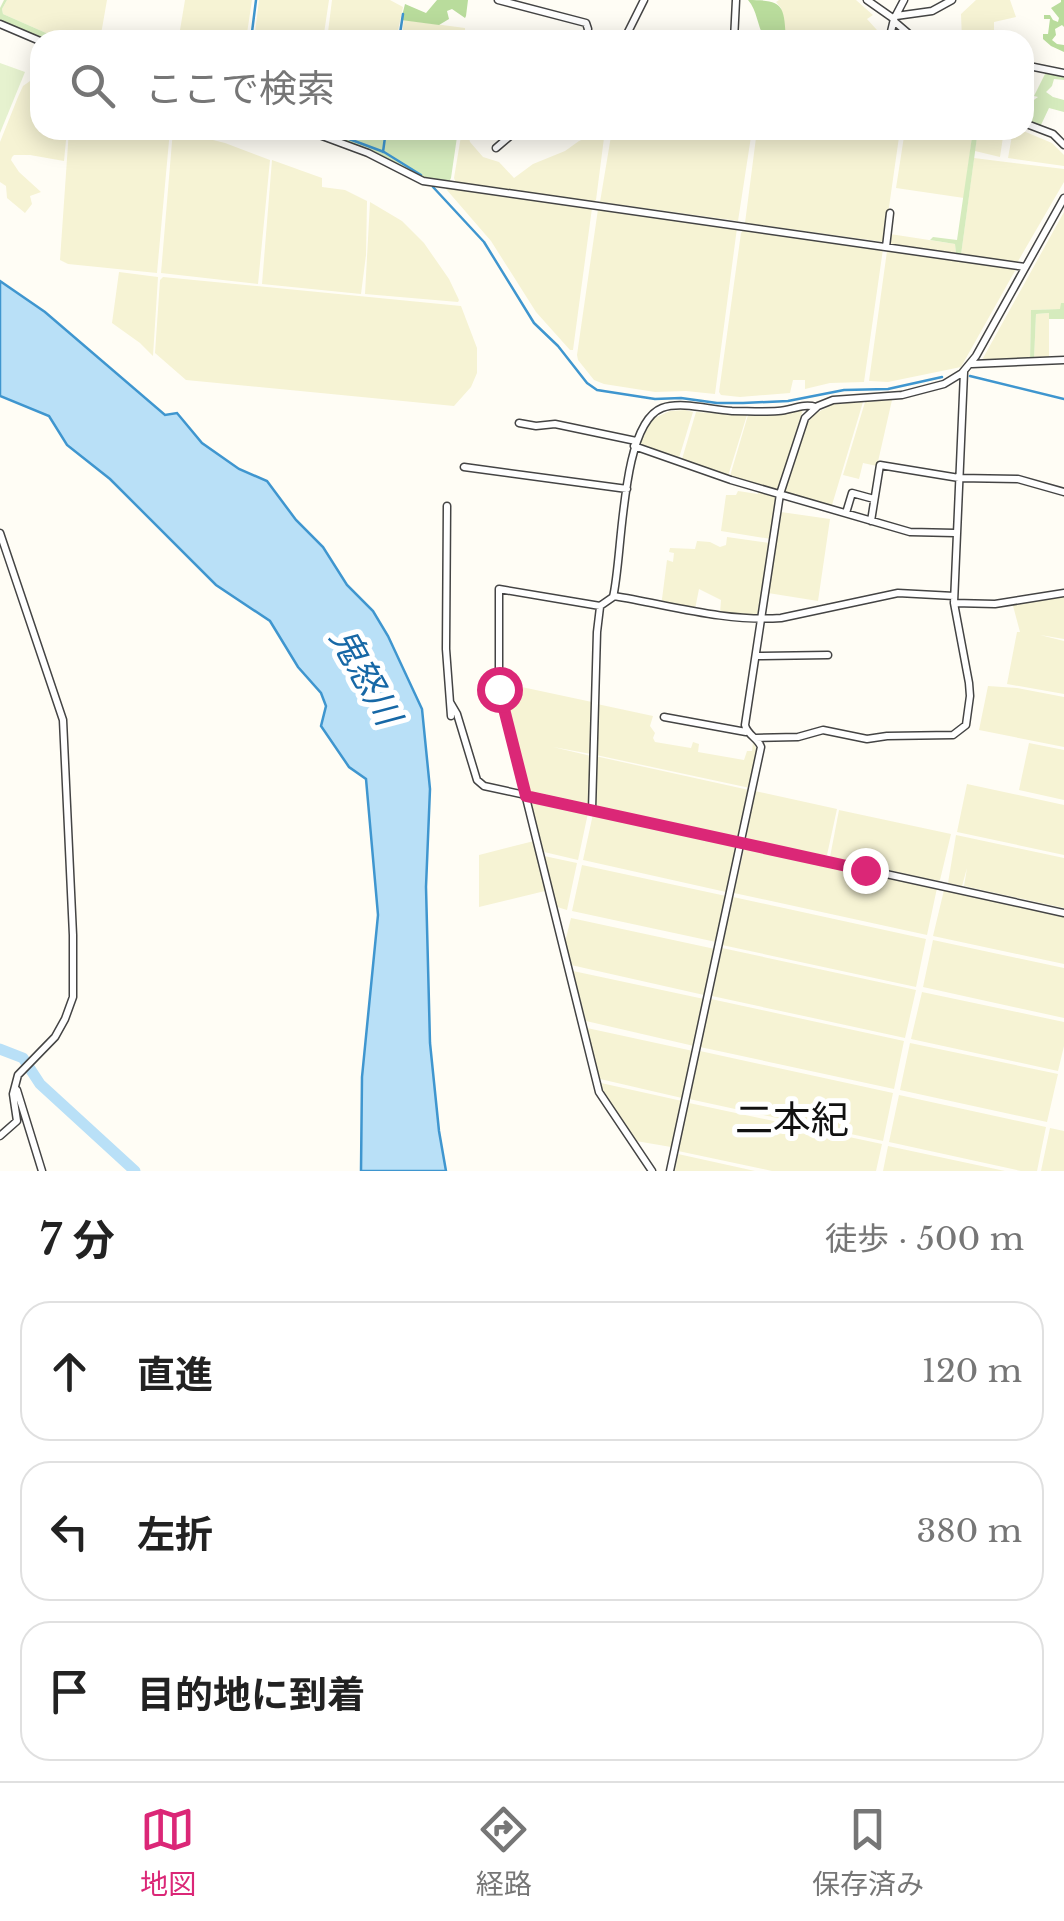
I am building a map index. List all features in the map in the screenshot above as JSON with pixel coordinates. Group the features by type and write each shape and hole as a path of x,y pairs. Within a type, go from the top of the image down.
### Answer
{"street":[{"path":"498,0 586,23 588,30"},
{"path":"629,30 644,0"},
{"path":"734,30 736,0"},
{"path":"866,0 906,30"},
{"path":"892,30 904,0"},
{"path":"895,19 932,10 952,0"},
{"path":"0,24 30,36"},
{"path":"1034,67 1064,72"},
{"path":"1034,127 1054,134 1064,145"},
{"path":"333,140 424,181 1025,267"},
{"path":"496,148 505,140"},
{"path":"747,732 780,494 802,424 816,407 833,400 911,394 944,384 964,371 1064,198"},
{"path":"886,246 890,213"},
{"path":"971,364 1064,360"},
{"path":"754,738 798,737 823,730 868,739 944,737 966,725 970,696 954,600 964,371"},
{"path":"614,596 636,443 652,415 668,407 754,411 816,407"},
{"path":"519,423 555,424 636,443 717,476 846,514 910,532 956,534"},
{"path":"871,521 880,464 959,478 1018,479 1064,492"},
{"path":"464,467 627,489"},
{"path":"846,514 852,493 874,498"},
{"path":"447,506 446,648 451,716"},
{"path":"0,533 59,702 65,735 73,996 55,1036 18,1080 14,1094 17,1121 0,1136"},
{"path":"652,1171 599,1092 499,689 499,589 600,606 614,596 721,616 762,619 898,592 995,604 1064,592"},
{"path":"592,810 600,606"},
{"path":"757,656 828,655"},
{"path":"450,702 480,784 1064,913"},
{"path":"664,717 747,732 761,747 670,1171"},
{"path":"18,1080 18,1096 42,1171"}],"shaded area":[{"path":"7,0 107,0 102,30 39,30 3,14"},
{"path":"185,0 252,0 248,30 180,30"},
{"path":"259,0 329,0 324,30 255,30"},
{"path":"332,0 390,0 403,7 398,30 328,30"},
{"path":"856,0 873,15 867,19 877,30 784,30 781,8 776,2"},
{"path":"976,0 1010,0 1016,17 994,22 994,30 962,30 961,14"},
{"path":"404,20 465,28 465,30 402,30"},
{"path":"30,81 30,140 66,140 64,161 30,155 12,157 19,172 41,192 30,196 32,204 25,213 7,198 6,186 0,182 0,142 23,86"},
{"path":"1034,135 1052,143 1064,155 1064,166 1008,158 1011,140 1034,140"},
{"path":"68,140 169,140 157,273 60,260"},
{"path":"172,140 213,140 270,160 258,284 161,273"},
{"path":"460,140 470,140 483,157 499,162 514,178 579,141 604,140 593,202 456,183"},
{"path":"610,140 750,140 738,221 600,202"},
{"path":"756,140 899,140 884,242 745,223"},
{"path":"903,140 972,140 964,198 896,188"},
{"path":"977,140 1003,140 1000,157 975,151"},
{"path":"974,158 1064,169 1064,182 1017,263 961,255"},
{"path":"272,160 322,178 322,187 345,190 367,201 361,294 262,284"},
{"path":"447,187 592,208 573,350 536,312 491,241"},
{"path":"370,202 402,221 424,243 449,279 458,302 365,294"},
{"path":"598,209 737,228 715,394 655,392 604,384 594,380 578,360"},
{"path":"1064,212 1061,309 1031,310 1030,361 984,362 982,360"},
{"path":"744,229 883,249 864,382 830,383 805,389 805,380 793,380 790,393 721,395"},
{"path":"890,234 955,244 956,254 891,245"},
{"path":"887,251 1016,269 961,367 888,382 869,381"},
{"path":"119,272 158,277 153,356 112,323"},
{"path":"163,277 461,306 477,348 477,373 471,387 454,406 186,380 155,353"},
{"path":"1049,313 1049,359 1034,360 1036,314"},
{"path":"892,400 877,466 863,463 859,479 843,475 865,402"},
{"path":"863,402 832,505 784,493 803,430 812,415 834,404"},
{"path":"803,409 778,491 730,476 748,415"},
{"path":"685,410 693,412 679,458 640,444 652,419"},
{"path":"696,412 747,415 728,476 682,459"},
{"path":"759,490 777,496 771,539 721,531 726,495 736,495 738,491 758,494"},
{"path":"781,512 830,519 818,601 768,593"},
{"path":"727,537 770,543 757,617 720,613 721,600 699,589 695,609 663,603 667,560 673,562 670,548 695,549 697,541 720,547 726,545"},
{"path":"1064,594 1064,639 1040,635 1064,641 1064,694 1007,684 1020,632 1012,602"},
{"path":"988,686 1064,697 1064,747 979,730"},
{"path":"508,687 592,702 591,754 553,747 591,756 589,805 528,793 503,693"},
{"path":"597,704 653,716 650,726 655,742 691,748 693,742 699,744 698,752 744,760 747,751 752,751 753,742 757,749 750,788 596,755"},
{"path":"1029,743 1064,750 1064,800 1019,790"},
{"path":"595,756 749,790 739,837 594,807"},
{"path":"967,784 1064,805 1064,855 957,832"},
{"path":"755,791 837,809 827,855 746,839"},
{"path":"530,800 588,813 578,860 544,852"},
{"path":"839,810 951,834 940,880 830,857"},
{"path":"593,814 736,845 726,892 583,860"},
{"path":"956,835 1064,858 1064,908 964,886 967,868 962,886 948,883"},
{"path":"534,841 545,891 479,907 479,855"},
{"path":"747,848 937,888 927,935 734,893"},
{"path":"544,856 577,863 567,910 557,907"},
{"path":"582,865 726,896 716,942 572,911"},
{"path":"944,890 1064,917 1064,964 933,936"},
{"path":"733,897 926,939 916,987 722,945"},
{"path":"571,918 715,949 704,995 571,965 565,942"},
{"path":"933,940 1064,968 1064,1018 923,987"},
{"path":"722,948 916,990 905,1038 712,996"},
{"path":"573,971 704,999 694,1046 586,1021"},
{"path":"922,992 1064,1022 1058,1071 911,1039"},
{"path":"711,999 904,1041 894,1089 700,1047"},
{"path":"587,1028 693,1051 682,1098 600,1079"},
{"path":"910,1043 1058,1074 1047,1122 900,1090"},
{"path":"700,1051 893,1093 883,1141 689,1099"},
{"path":"601,1083 682,1101 671,1147 636,1141 604,1095"},
{"path":"899,1095 1046,1127 1037,1171 1021,1171 889,1142"},
{"path":"689,1103 882,1144 876,1171 772,1171 678,1151"},
{"path":"1050,1128 1064,1131 1064,1171 1041,1171"},
{"path":"888,1146 1005,1171 883,1171"},
{"path":"678,1154 755,1171 675,1171"}],"green space":[{"path":"7,0 3,14 39,30 30,30 30,34 0,21 0,8"},
{"path":"437,0 468,0 465,18 452,9 447,11 449,19 439,25 401,20 405,4 426,13"},
{"path":"748,0 775,3 783,12 785,30 761,30"},
{"path":"1061,0 1064,27 1055,29 1052,40 1064,45 1064,52 1043,39 1043,34 1048,34 1050,19 1044,19 1044,15 1058,22 1051,8"},
{"path":"0,63 25,72 0,133"},
{"path":"1046,72 1064,75 1064,80 1054,79 1046,92 1064,100 1064,112 1049,108 1040,127 1034,125 1034,100 1038,97 1034,96"},
{"path":"337,140 457,140 449,182 418,176"},
{"path":"972,140 977,140 961,255 956,254 955,244 930,240 957,240"},
{"path":"1061,303 1064,319 1049,319 1049,313 1036,314 1034,360 1030,361 1031,310 1060,309"}],"water":[{"name":"鬼怒川","path":"0,281 45,312 165,415 177,413 202,443 239,469 267,481 296,520 323,547 347,585 373,611 388,636 422,709 430,789 426,887 430,1043 446,1171 361,1171 362,1077 378,915 366,779 349,767 321,726 326,706 321,693 298,667 270,621 216,585 110,479 67,445 49,416 0,396"}],"waterway":[{"path":"252,30 256,0"},
{"path":"401,30 403,14"},
{"path":"352,140 384,152 421,175"},
{"path":"383,152 385,140"},
{"path":"433,187 484,242 534,323 597,390 655,399 743,403 788,401 844,390 888,389 942,377"},
{"path":"970,376 1064,399"},
{"path":"0,1049 23,1058 40,1084 135,1171"}],"district":[{"name":"二本紀","path":"792,1119"}],"route":[{"path":"499,689 526,796 865,870"}]}
